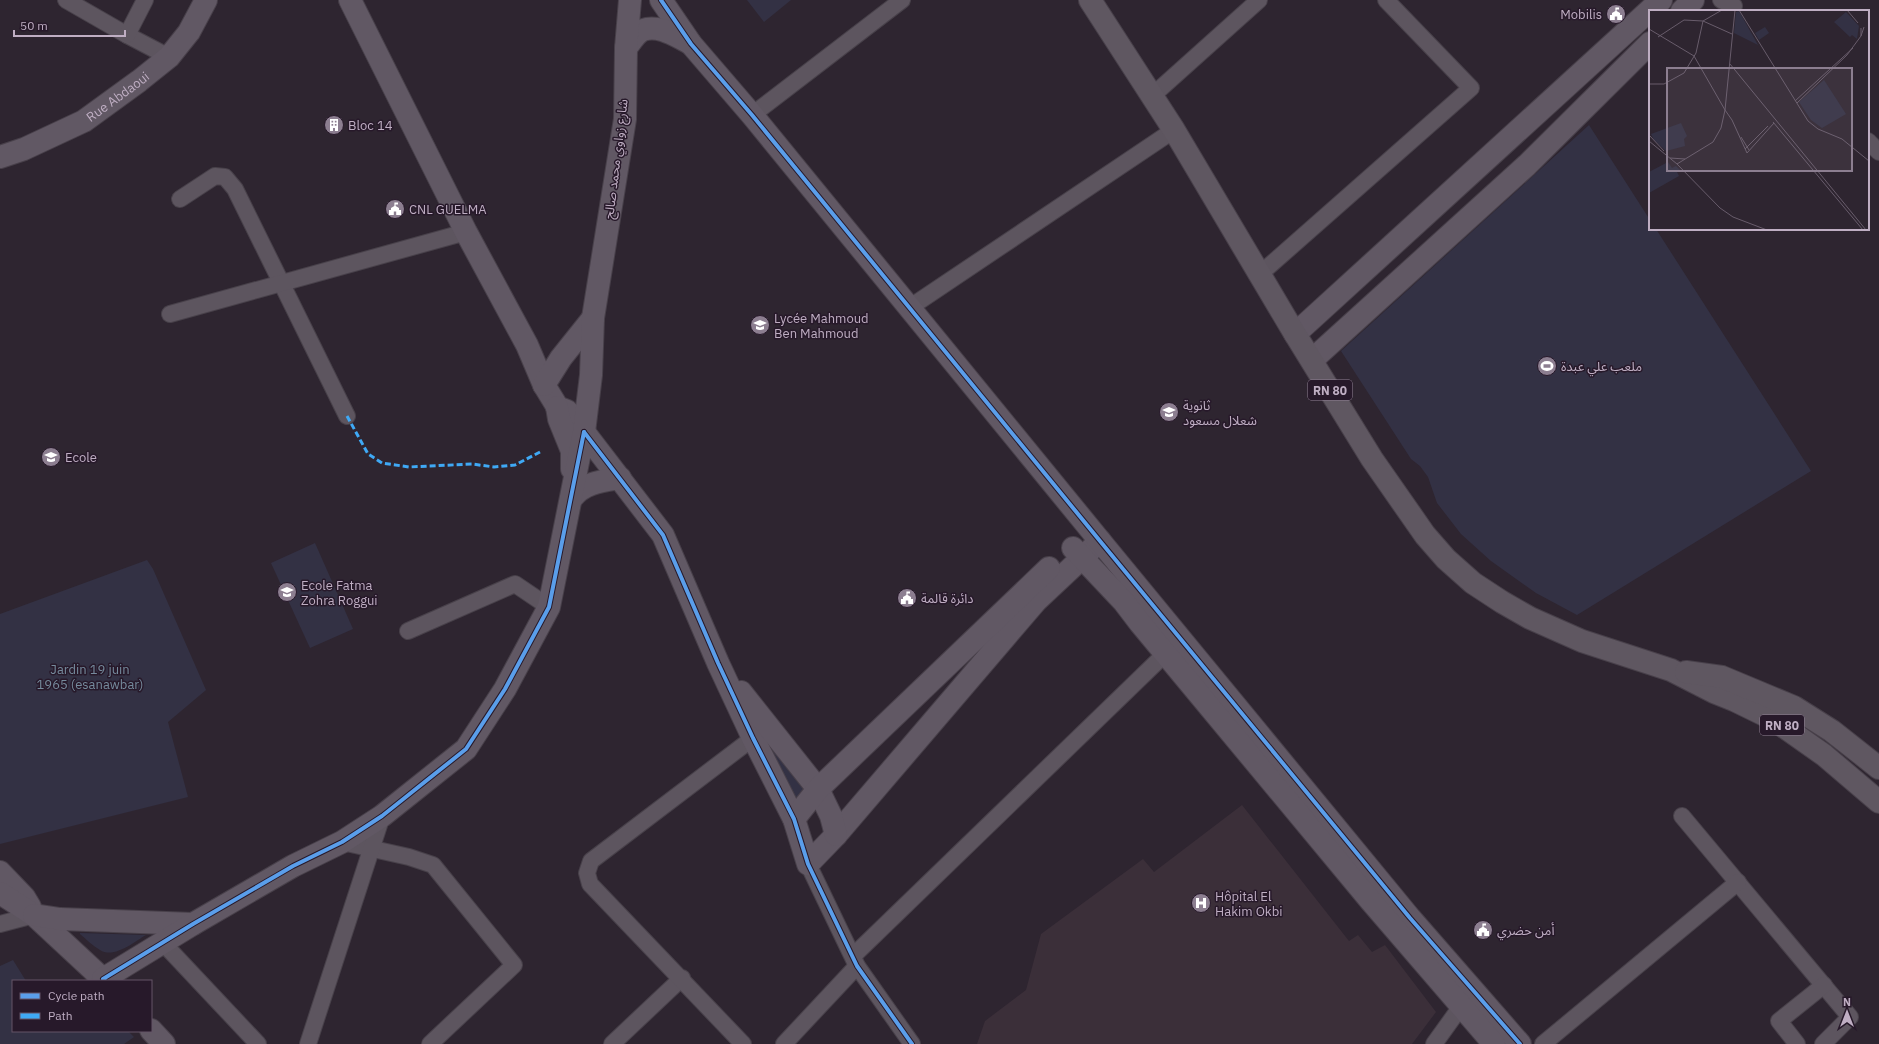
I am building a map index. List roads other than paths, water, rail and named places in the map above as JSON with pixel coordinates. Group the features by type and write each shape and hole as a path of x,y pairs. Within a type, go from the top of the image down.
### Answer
{"main road":[{"name":"RN 80","path":"1090,0 1174,130 1295,334 1401,503 1425,535 1446,559 1473,583 1530,618 1575,638 1671,670 1714,692 1773,719 1824,756 1879,802"},
{"name":"RN 80","path":"1671,670 1722,677 1794,708 1832,732 1879,768"}],"street":[{"path":"66,0 169,57"},
{"path":"127,35 145,0"},
{"name":"Rue Abdaoui","path":"0,158 24,149 84,121 139,81 169,57 189,32 206,0"},
{"path":"0,893 34,915 104,980 193,924 293,866 342,842 382,816 466,749 505,689 549,607 572,498 572,451 559,419 557,407 544,385 527,344 466,232 350,0"},
{"name":"شارع زواوي محمد صالح","path":"572,498 584,432 591,375 593,318 625,119 626,48 630,0"},
{"path":"660,0 691,44 752,115 1410,918 1520,1044"},
{"path":"752,115 902,0"},
{"path":"1152,96 1259,0"},
{"path":"1260,274 1471,88 1386,0"},
{"path":"1650,10 1661,0"},
{"path":"1683,10 1693,0"},
{"path":"1295,334 1649,11"},
{"path":"626,48 638,34 644,30 656,29 668,32 691,44"},
{"path":"1312,360 1527,165 1649,44"},
{"path":"909,308 1174,130"},
{"path":"1869,142 1879,152"},
{"path":"180,199 215,176 225,177 235,189 280,283 347,416"},
{"path":"170,314 466,232"},
{"name":"شارع زواوي محمد صالح","path":"544,385 561,358 593,318"},
{"path":"527,344 555,355 591,375"},
{"path":"557,407 567,411 663,535 718,663 753,738 794,819 808,864 855,961 912,1044"},
{"path":"572,498 580,489 591,484 620,478"},
{"path":"794,819 818,789 1095,535"},
{"path":"1077,552 1124,602 1370,900 1494,1044"},
{"path":"808,864 836,835 1077,552"},
{"path":"408,631 515,584 549,607"},
{"path":"784,1044 855,961 1166,653"},
{"path":"718,663 818,789 831,816 836,835"},
{"path":"743,1044 682,978 590,884 588,873 591,861 753,738"},
{"path":"308,1044 382,816"},
{"path":"1682,816 1850,1017 1823,1044"},
{"path":"342,842 410,857 433,865 514,965 430,1044"},
{"path":"0,872 24,897 34,915"},
{"path":"1543,1044 1738,882"},
{"path":"0,924 34,915 60,919 193,924"},
{"path":"163,943 258,1044"},
{"path":"612,1044 682,978"},
{"path":"1797,1044 1779,1021 1824,985"},
{"path":"1434,1044 1462,1006"},
{"path":"152,1031 164,1044"}],"place":[{"name":"Mobilis","path":"1616,14"},
{"name":"Bloc 14","path":"334,125"},
{"name":"CNL GUELMA","path":"395,209"},
{"name":"Lycée Mahmoud Ben Mahmoud","path":"760,325"},
{"name":"ملعب علي عبدة","path":"1547,366"},
{"name":"ثانوية شعلال مسعود","path":"1169,412"},
{"name":"Ecole","path":"51,457"},
{"name":"Ecole Fatma Zohra Roggui","path":"287,592"},
{"name":"دائرة قالمة","path":"907,598"},
{"name":"Hôpital El Hakim Okbi","path":"1201,903"},
{"name":"أمن حضري","path":"1483,930"}],"park label":[{"name":"Jardin 19 juin 1965 (esanawbar)","path":"90,676"}]}
